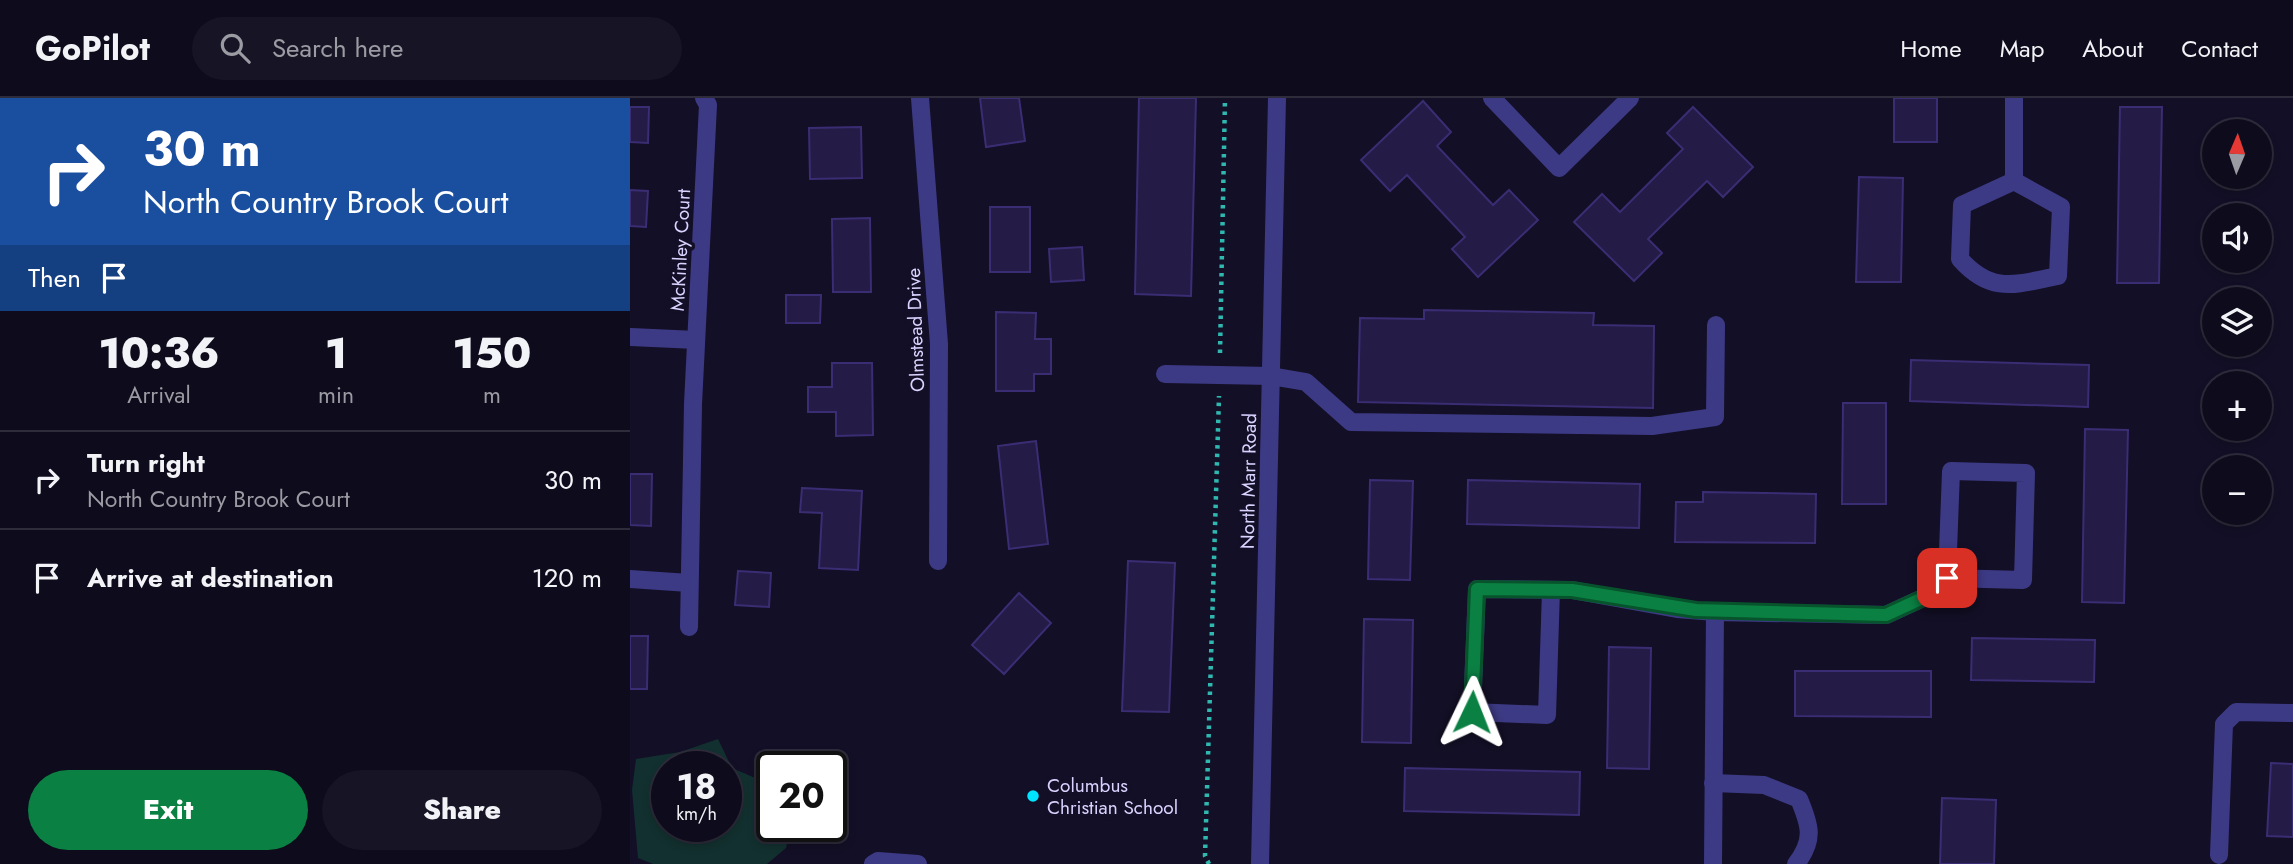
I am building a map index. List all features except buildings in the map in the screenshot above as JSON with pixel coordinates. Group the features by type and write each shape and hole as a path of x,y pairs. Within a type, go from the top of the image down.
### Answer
{"street":[{"name":"McKinley Court","path":"689,626 693,404 708,105 704,98"},
{"name":"Olmstead Drive","path":"920,98 939,344 938,561"},
{"name":"North Marr Road","path":"1260,864 1277,98"},
{"path":"1492,98 1559,169 1630,98"},
{"path":"2014,98 2014,181"},
{"path":"2014,181 2061,207 2058,276 2010,286 1976,277 1960,259 1962,205 2014,181"},
{"path":"1165,374 1271,376 1306,382 1351,422 1652,426 1715,417 1716,325"},
{"path":"631,337 696,340"},
{"path":"1551,590 1547,715 1472,712 1477,589 1572,590 1677,609 1715,612 1886,615 1938,591 1947,578 1951,471 2026,473 2023,580 1947,578"},
{"path":"630,579 689,583"},
{"path":"1713,864 1715,612"},
{"path":"2219,855 2224,723 2236,712 2293,713"},
{"path":"1713,783 1764,785 1799,799 1810,824 1807,850 1796,864"},
{"path":"873,864 878,861 918,864"}],"path":[{"path":"1209,864 1205,856 1225,98"}],"green space":[{"path":"718,739 724,751 683,751"},
{"path":"651,757 651,842 742,842 742,772 756,778 756,842 787,842 786,848 767,864 653,864 638,858 632,790 636,759"}],"place":[{"name":"Columbus Christian School","path":"1033,796"}],"route":[{"path":"1472,712 1477,589 1572,590 1677,609 1715,612 1886,615 1938,591 1947,578"}]}
